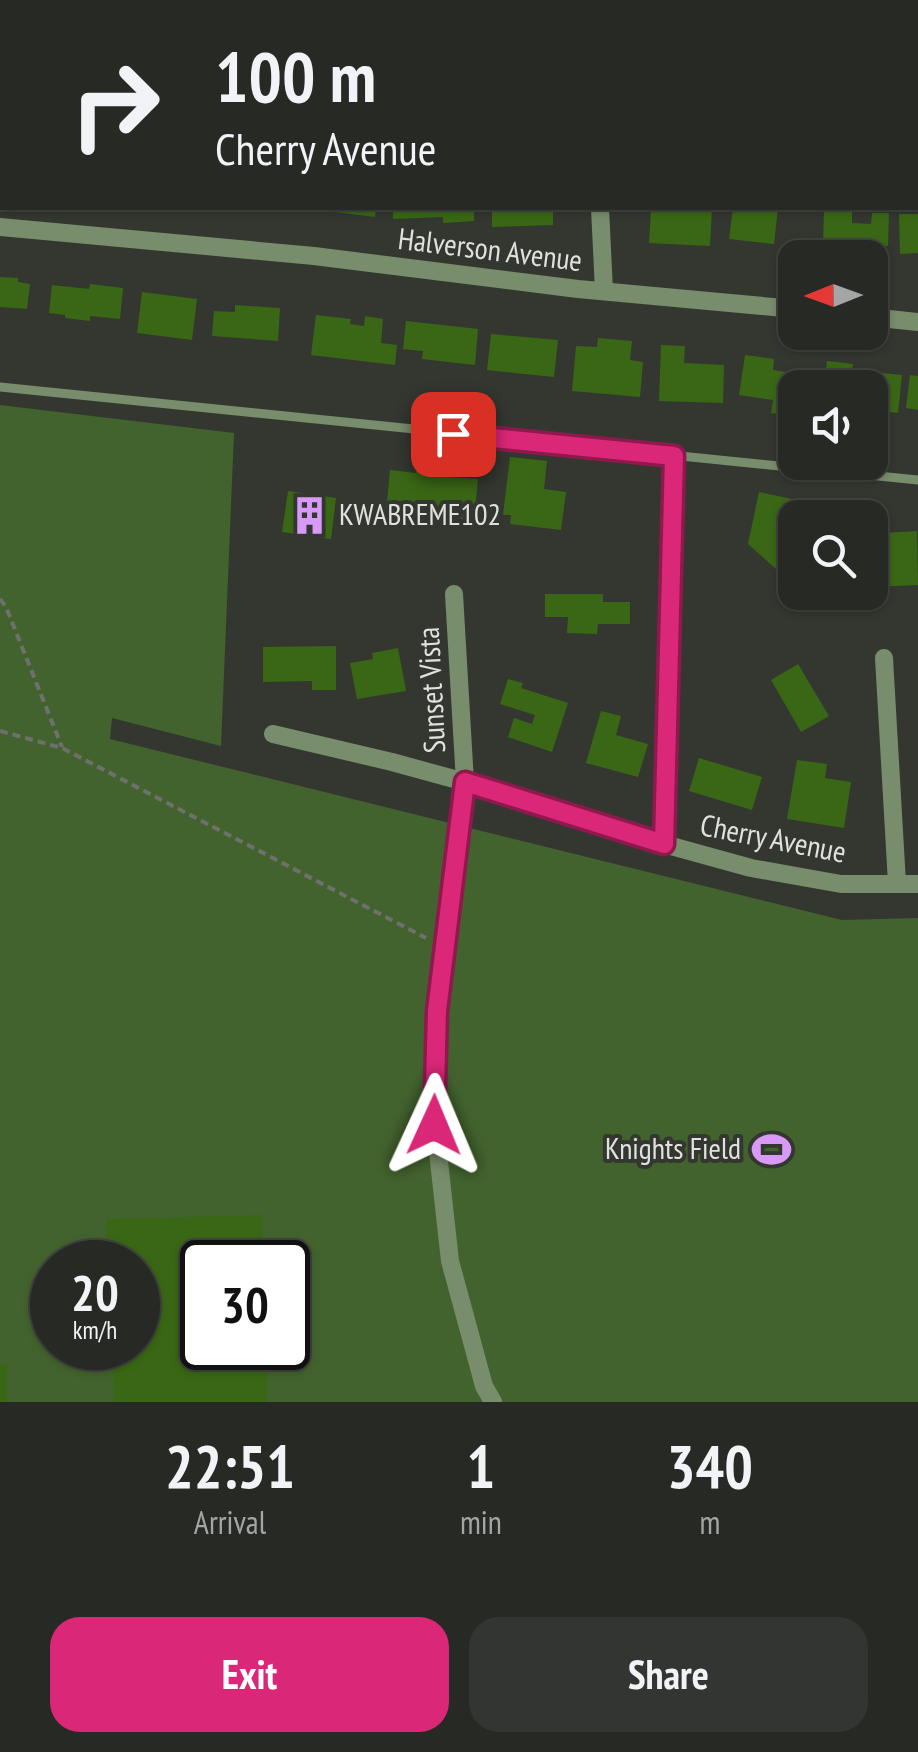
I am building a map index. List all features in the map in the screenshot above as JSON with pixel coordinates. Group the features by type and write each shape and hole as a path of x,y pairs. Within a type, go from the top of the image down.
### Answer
{"street":[{"path":"600,210 604,291"},
{"name":"Halverson Avenue","path":"0,227 300,254 778,308"},
{"path":"888,319 918,322"},
{"name":"Sunset Vista","path":"454,594 465,782 437,1011 434,1125 450,1261 484,1386 494,1402"},
{"path":"884,658 897,883"},
{"name":"Cherry Avenue","path":"273,734 465,782 751,868 841,884 918,884"}],"lane":[{"path":"0,387 918,480"},
{"path":"664,844 674,456"}],"path":[{"path":"0,599 62,748"},
{"path":"0,731 62,748 446,948"}],"green space":[{"path":"0,405 234,433 221,746 112,718 110,739 842,920 918,918 918,1402 0,1402"}],"building":[{"path":"319,210 376,210 375,217"},
{"path":"393,210 474,210 474,221 443,223 443,217 393,219"},
{"path":"492,210 553,210 553,225 492,227"},
{"path":"651,210 712,210 710,246 649,243"},
{"path":"733,210 778,210 774,244 729,239"},
{"path":"824,210 852,210 852,223 871,224 872,213 889,213 888,246 888,240 823,240"},
{"path":"899,214 918,214 918,253 900,254"},
{"path":"0,277 18,278 18,282 30,284 27,309 0,307"},
{"path":"90,284 123,288 120,319 90,316 90,321 49,313 52,285 89,289"},
{"path":"142,292 197,299 192,340 137,333"},
{"path":"235,305 280,308 278,341 212,336 214,311 235,312"},
{"path":"316,315 351,319 350,324 364,326 365,316 383,319 381,343 397,345 395,365 311,355"},
{"path":"406,321 478,329 475,365 422,359 423,351 403,349"},
{"path":"491,334 558,340 554,377 487,370"},
{"path":"598,338 632,341 630,360 643,362 640,397 572,391 576,346 597,347"},
{"path":"661,345 685,346 684,363 724,365 723,403 659,401"},
{"path":"745,355 774,359 773,370 778,371 778,414 771,413 773,400 739,395"},
{"path":"827,361 853,364 852,370 826,370"},
{"path":"888,374 902,375 898,413 888,412"},
{"path":"910,375 918,376 918,410 906,408"},
{"path":"510,457 547,461 544,489 566,492 561,530 510,524 511,515 503,515"},
{"path":"417,469 478,479 474,520 386,512 390,470 416,473"},
{"name":"KWABREME102","path":"288,491 336,498 331,539 282,532"},
{"path":"759,492 792,499 778,500 778,571 748,544"},
{"path":"917,531 918,585 888,586 888,533"},
{"path":"545,594 603,594 603,602 630,602 630,624 598,624 597,634 567,633 568,617 545,617"},
{"path":"336,646 336,690 312,690 312,681 263,682 263,647"},
{"path":"398,648 406,691 357,699 350,663 373,659 372,653"},
{"path":"798,664 829,716 801,732 771,680"},
{"path":"508,679 523,683 521,688 568,703 552,752 508,737 514,718 532,724 535,715 500,704"},
{"path":"601,711 621,716 616,735 648,744 638,777 586,763"},
{"path":"699,758 762,777 752,810 689,791"},
{"path":"797,760 827,764 825,778 851,782 844,828 787,819"},
{"path":"262,1215 263,1240 180,1240 180,1370 266,1370 267,1402 114,1402 113,1370 160,1370 160,1240 107,1240 106,1219"},
{"path":"0,1364 7,1364 7,1402 0,1402"}],"place":[{"name":"KWABREME102","path":"309,515"},
{"name":"Knights Field","path":"771,1149"}],"route":[{"path":"434,1125 437,1011 465,782 664,844 674,456 453,434"}]}
